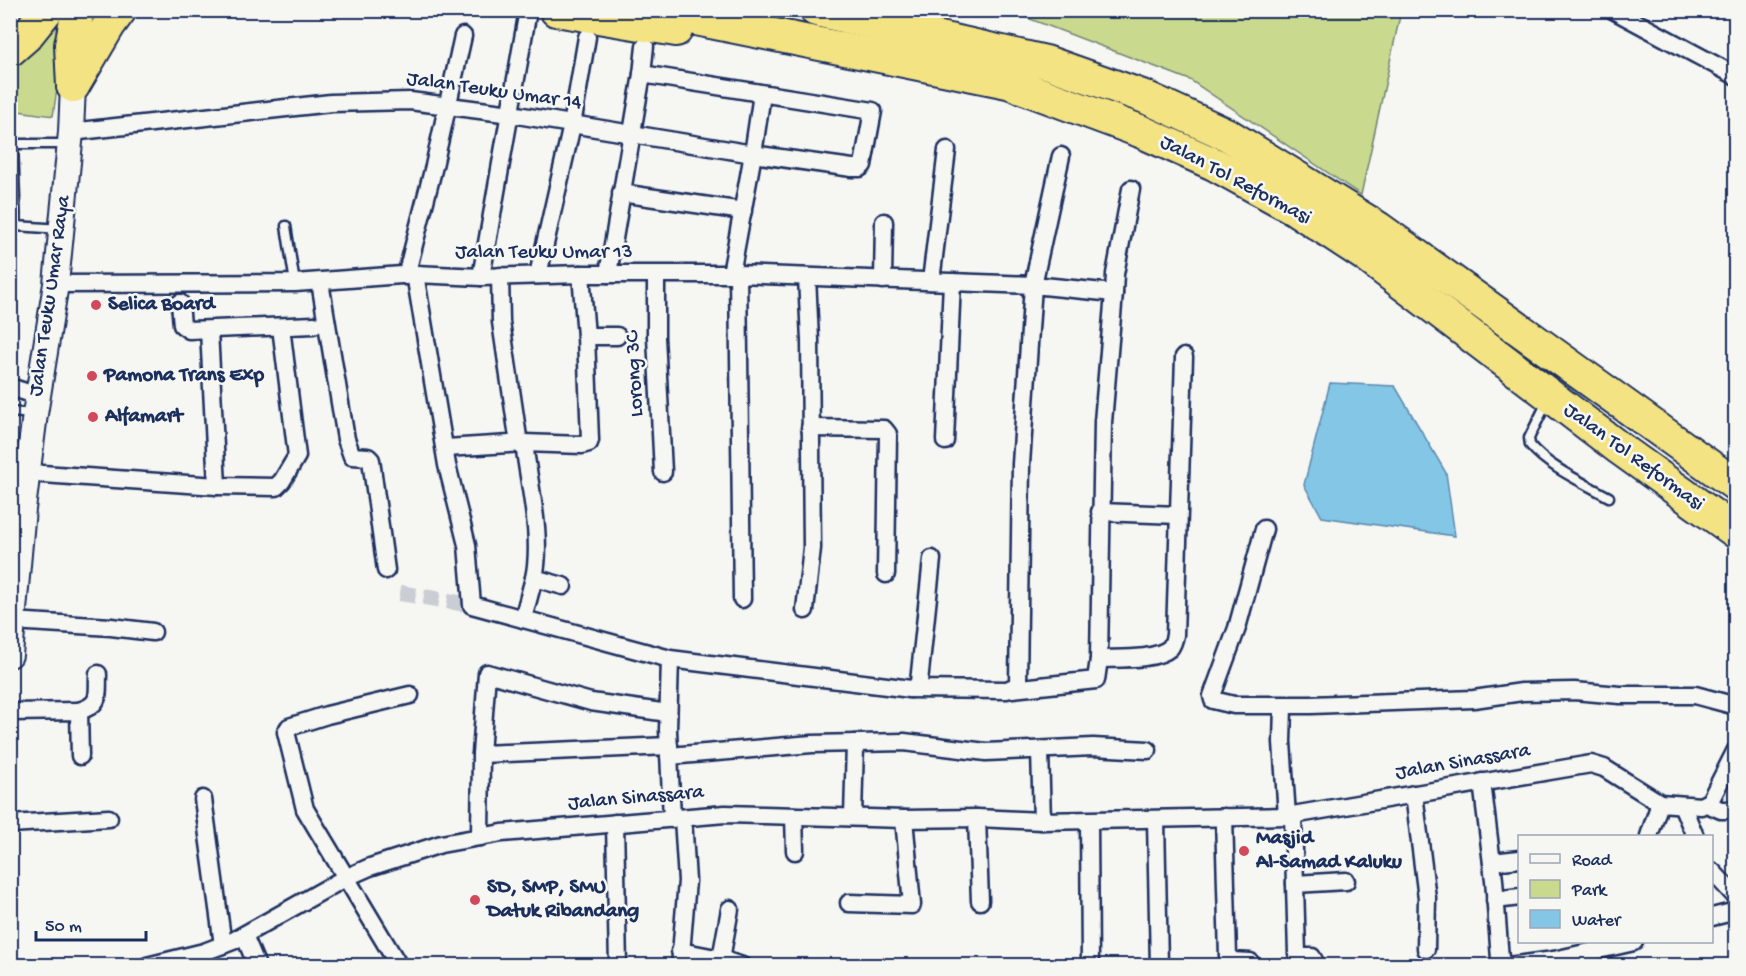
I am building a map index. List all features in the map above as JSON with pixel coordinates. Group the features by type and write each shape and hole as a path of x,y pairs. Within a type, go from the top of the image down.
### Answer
{"highway":[{"path":"10,50 26,36 46,10"},
{"path":"73,86 70,45 78,10"},
{"path":"73,86 120,10"},
{"name":"Jalan Tol Reformasi","path":"651,10 1008,82 1140,131 1214,164 1292,207 1365,255 1619,448 1736,532"},
{"name":"Jalan Tol Reformasi","path":"816,10 1046,62 1145,97 1228,135 1378,228 1642,416 1736,486"},
{"path":"900,10 1046,62"},
{"path":"542,13 1008,82"}],"main road":[{"name":"Jalan Teuku Umar Raya","path":"11,635 17,508 28,473 36,405 56,284 73,86"}],"street":[{"name":"Jalan Teuku Umar Raya","path":"73,86 93,10"},
{"path":"1613,10 1736,76"},
{"path":"481,277 511,114 542,13"},
{"path":"463,36 411,275 446,448 447,465 467,545 472,605 670,659 908,689 1015,686 1096,680 1099,659 1103,422 1115,274 1131,189"},
{"path":"538,275 572,125 587,37"},
{"path":"608,274 645,46"},
{"path":"642,74 762,94 734,274 742,599"},
{"name":"Jalan Teuku Umar 14","path":"70,138 331,103 410,101 511,114 753,154 860,168 864,163 873,111 762,94"},
{"path":"931,281 947,150"},
{"path":"1015,686 1021,464 1033,285 1061,156"},
{"path":"621,193 743,211"},
{"path":"883,279 884,222"},
{"path":"446,448 521,443 582,445 589,443 591,414 581,274"},
{"name":"Jalan Teuku Umar 13","path":"56,284 295,283 411,275 481,277 581,274 734,274 1033,285 1114,293"},
{"name":"Lorong 3C","path":"656,275 656,337 663,472"},
{"path":"500,276 501,322 536,535 536,566 523,619"},
{"path":"805,610 812,548 810,340 807,277"},
{"path":"321,282 346,439 352,456 368,457 371,460 386,570"},
{"path":"945,441 952,282"},
{"path":"180,303 182,324 186,329 314,325"},
{"path":"28,473 217,486 276,487 295,460 297,451 281,327"},
{"path":"209,330 217,486"},
{"path":"586,336 617,336"},
{"path":"1099,659 1153,656 1163,653 1172,646 1175,635 1184,357"},
{"path":"10,387 36,405"},
{"path":"810,428 884,429 888,434 886,574"},
{"path":"1100,512 1178,515"},
{"path":"1264,529 1237,628 1212,698 1234,705 1283,706 1451,700 1522,692 1574,691 1620,695 1695,695 1736,706"},
{"path":"908,689 916,687 919,682 932,559"},
{"path":"534,578 563,586"},
{"path":"11,635 111,627 153,632"},
{"path":"670,659 669,751 687,881 680,958 721,959 742,966"},
{"path":"480,837 481,754 487,673 591,702 668,713"},
{"path":"10,711 80,711 92,707 96,703 98,674"},
{"path":"399,966 305,809 286,730 309,720 410,695"},
{"path":"1283,706 1282,761 1290,816 1297,954 1300,957 1312,957 1317,966"},
{"path":"80,711 80,756"},
{"path":"481,754 669,751 904,742 987,752 1093,747 1148,750"},
{"path":"853,817 855,743"},
{"path":"1707,804 1736,750"},
{"path":"1040,751 1042,820"},
{"name":"Jalan Sinassara","path":"147,966 223,945 345,878 403,855 441,844 480,837 556,828 725,814 1042,820 1156,820 1290,816 1591,764 1604,768 1660,803 1701,806 1707,804 1721,810 1736,810"},
{"path":"1482,782 1492,862 1500,959 1506,966 1554,960 1630,943"},
{"path":"1414,794 1427,898 1426,949"},
{"path":"203,799 223,945"},
{"path":"1650,835 1660,803"},
{"path":"1682,805 1694,835"},
{"path":"794,816 795,851"},
{"path":"1224,817 1228,957 1232,962 1250,962 1252,966"},
{"path":"10,824 109,818"},
{"path":"977,818 981,901"},
{"path":"849,903 912,905 904,819"},
{"path":"1089,820 1090,966"},
{"path":"1156,820 1159,966"},
{"path":"615,823 618,966"},
{"path":"1492,862 1518,859"},
{"path":"1713,872 1736,897"},
{"path":"1295,884 1346,881"},
{"path":"1495,900 1518,897"},
{"path":"721,959 730,909"},
{"path":"1713,917 1736,911"},
{"path":"244,935 257,966"}],"lane":[{"path":"61,229 13,229 12,144 70,138"},
{"path":"286,226 295,283"},
{"path":"1550,396 1529,438 1530,445 1571,475 1610,497"},
{"path":"10,412 36,405"}],"green space":[{"path":"65,11 53,116 11,110 10,68"},
{"path":"1009,11 1401,11 1361,195 1190,80"}],"water":[{"path":"1330,383 1395,386 1446,473 1455,536 1322,517 1304,485"}],"tunnel":[{"path":"400,593 472,605"}],"place":[{"name":"Selica Board","path":"96,305"},
{"name":"Pamona Trans Exp","path":"92,376"},
{"name":"Alfamart","path":"93,417"},
{"name":"Masjid Al-Samad Kaluku","path":"1244,851"},
{"name":"SD, SMP, SMU Datuk Ribandang","path":"475,900"}]}
